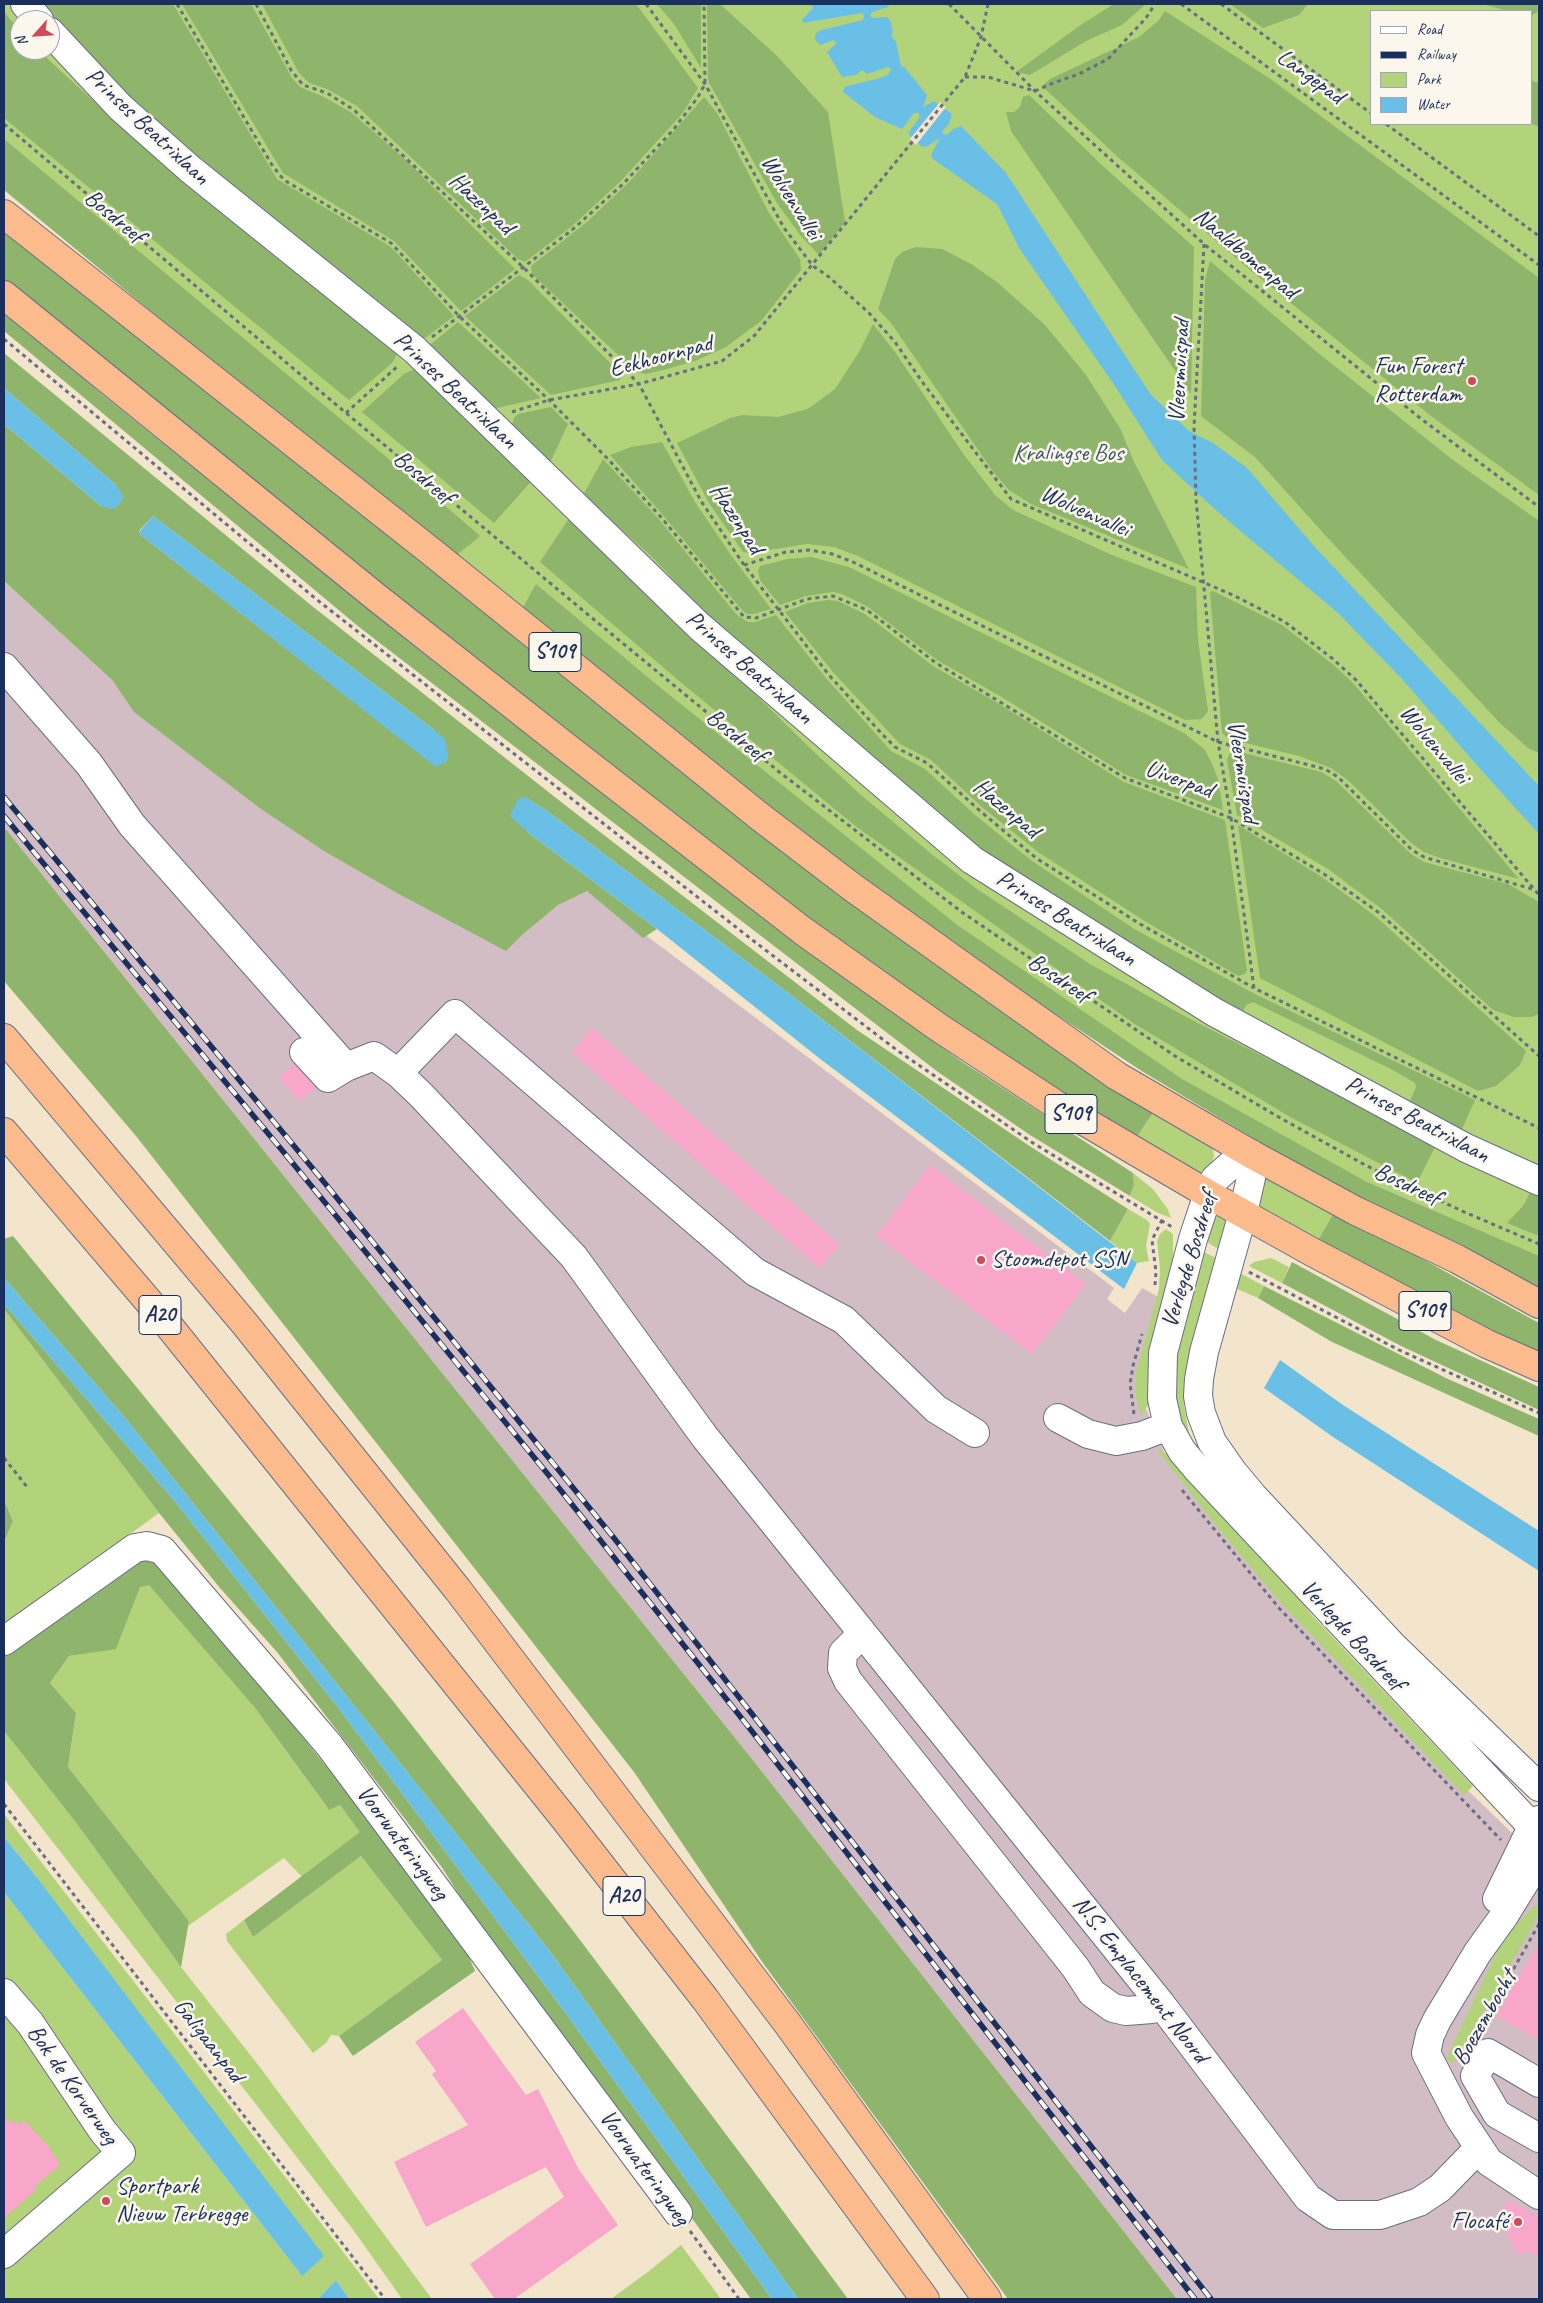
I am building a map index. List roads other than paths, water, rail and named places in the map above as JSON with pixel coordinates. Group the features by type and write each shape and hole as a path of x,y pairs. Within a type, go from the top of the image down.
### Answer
{"highway":[{"name":"Bosdreef","path":"4,214 760,816 852,887 1117,1076 1251,1154 1356,1211 1457,1259 1539,1304"},
{"name":"S109","path":"4,295 376,597 802,931 938,1027 1055,1104 1208,1194 1487,1344 1539,1367"},
{"name":"A20","path":"4,1038 245,1324 458,1590 787,2023 987,2299"},
{"name":"A20","path":"4,1132 161,1316 564,1818 705,1999 924,2299"}],"street":[{"name":"Prinses Beatrixlaan","path":"60,43 120,106 190,170 415,350 699,626 972,860 1214,1012 1466,1148 1539,1181"},
{"path":"4,667 88,764 132,825 346,1067 328,1078 304,1052"},
{"path":"398,1073 455,1014 755,1272 844,1320 936,1410 975,1433"},
{"name":"N.S. Emplacement Noord","path":"346,1067 374,1056 398,1073 422,1095 574,1257 704,1436 1161,2004 1308,2198 1333,2215 1380,2215 1419,2202 1440,2188 1479,2148"},
{"name":"Verlegde Bosdreef","path":"1251,1154 1222,1172 1215,1179 1208,1194 1170,1320 1163,1353 1162,1399 1168,1426 1182,1451 1198,1470 1537,1827"},
{"name":"Verlegde Bosdreef","path":"1251,1154 1251,1178 1243,1213 1204,1352 1199,1379 1198,1396 1201,1412 1212,1442 1253,1496 1392,1646 1539,1787"},
{"path":"1058,1418 1088,1434 1116,1441 1142,1436 1168,1426"},
{"name":"Voorwateringweg","path":"4,1641 135,1548 147,1546 162,1550 329,1745 678,2213"},
{"path":"862,1634 843,1653 842,1668 848,1681 1075,1967 1092,1993 1107,2004 1126,2011 1152,2009 1161,2004"},
{"name":"Boezembocht","path":"1478,1952 1494,1906 1537,1827"},
{"name":"Boezembocht","path":"1539,1859 1504,1916 1478,1952 1437,2020 1430,2035 1426,2053 1459,2117 1490,2162 1539,2194"},
{"name":"Bok de Korverweg","path":"4,1994 30,2023 102,2130 121,2153 4,2254"},
{"path":"1539,2083 1488,2053 1475,2076 1497,2114 1539,2138"}],"water":[{"path":"811,4 889,4 888,7 872,12 870,16 873,18 886,17 890,20 893,32 891,35 896,42 901,66 904,67 927,95 923,107 934,101 952,114 949,124 942,131 944,134 947,135 953,129 961,126 1006,173 1151,395 1189,431 1213,443 1247,468 1313,545 1539,786 1539,834 1402,679 1337,612 1219,513 1162,460 1113,383 1019,248 997,204 933,159 931,155 940,138 926,147 921,146 908,133 919,118 919,113 914,113 902,129 875,117 843,92 844,87 880,78 889,74 891,69 888,67 867,74 862,70 856,75 842,77 827,52 837,43 833,40 821,45 815,40 818,31 863,20 864,16 862,13 803,23 802,20 813,8"},
{"path":"4,388 116,485 124,497 117,507 112,509 101,506 4,424"},
{"path":"153,516 445,739 448,755 447,761 436,767 141,535 139,532"},
{"path":"525,797 547,811 775,983 1137,1263 1124,1289 819,1058 657,929 530,834 510,816 518,799"},
{"path":"4,1278 126,1419 549,1950 798,2299 772,2299 564,2011 337,1706 173,1499 4,1304"},
{"path":"1280,1360 1343,1405 1539,1531 1539,1571 1333,1437 1264,1388"},
{"path":"4,1837 35,1875 324,2256 302,2276 4,1892"},
{"path":"336,2280 349,2299 318,2299"}],"railway":[{"path":"4,797 319,1176 614,1538 1211,2299"},
{"path":"4,816 551,1478 747,1725 1195,2299"}],"place":[{"name":"Fun Forest Rotterdam","path":"1472,381"},
{"name":"Stoomdepot SSN","path":"981,1260"},
{"name":"Sportpark Nieuw Terbregge","path":"106,2201"},
{"name":"Flocafé","path":"1518,2222"}],"park label":[{"name":"Kralingse Bos","path":"1068,454"}]}
